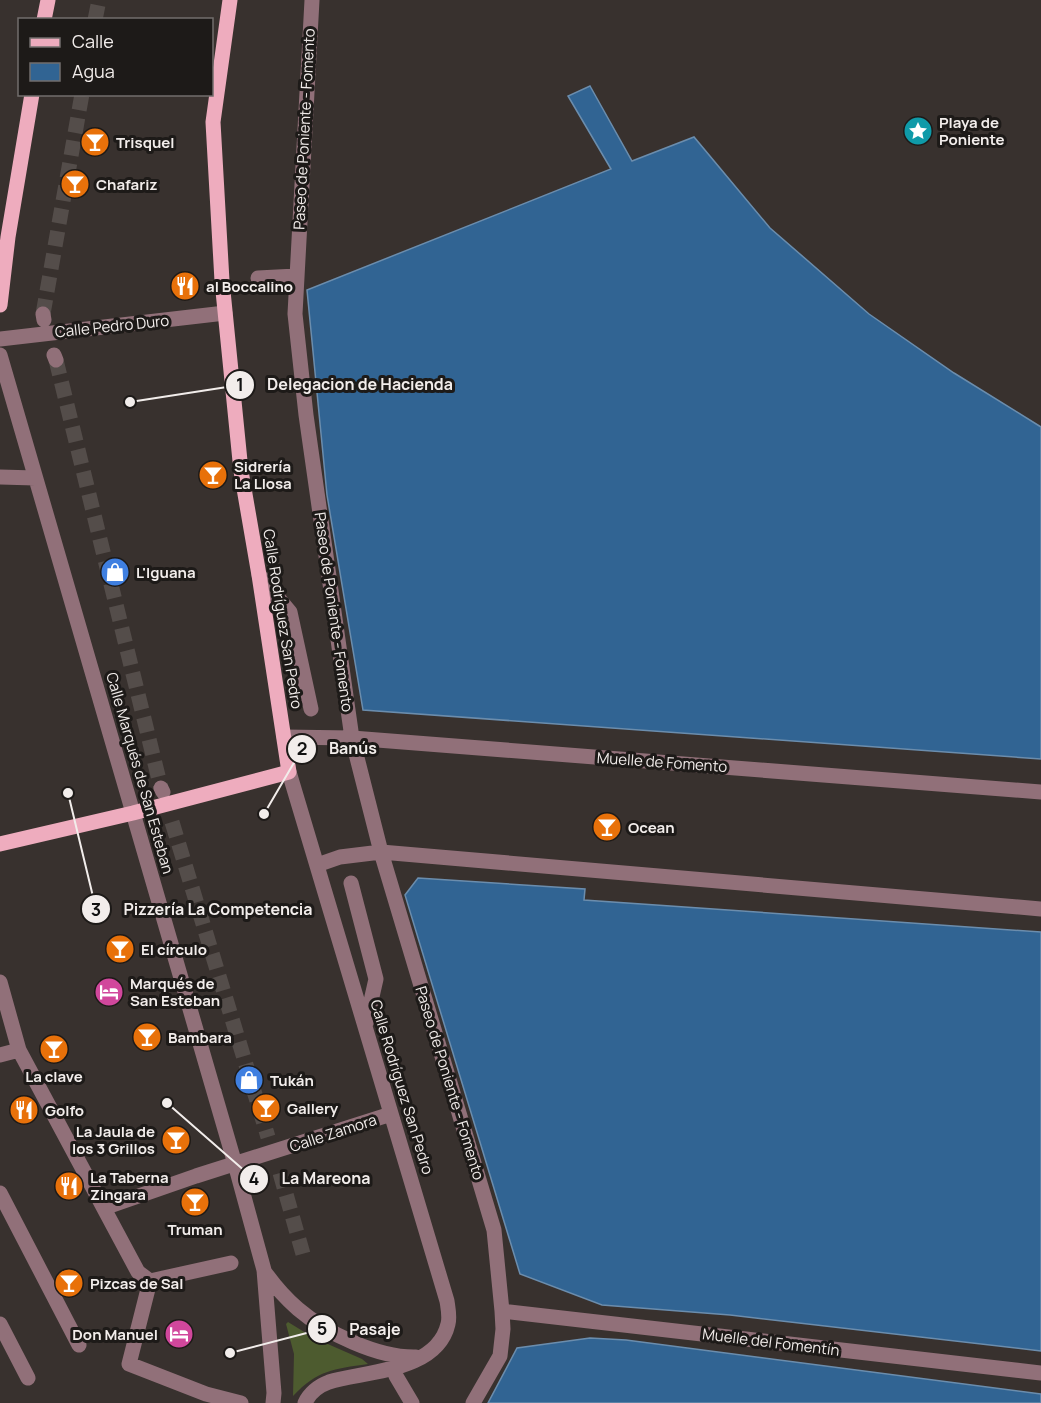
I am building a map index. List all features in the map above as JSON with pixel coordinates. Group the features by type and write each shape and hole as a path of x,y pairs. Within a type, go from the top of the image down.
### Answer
{"main road":[{"path":"44,18 48,0"},
{"name":"Calle Rodríguez San Pedro","path":"230,0 213,122 225,313 241,471 289,772"},
{"path":"0,304 8,237 32,96"},
{"path":"0,844 134,813 289,772"}],"street":[{"name":"Paseo de Poniente - Fomento","path":"312,0 295,314 306,414 352,738 381,852 494,1230 503,1329 500,1356 474,1403"},
{"path":"258,278 296,276"},
{"name":"Calle Pedro Duro","path":"0,339 225,313"},
{"name":"Calle Marqués de San Esteban","path":"0,355 264,1270 273,1403"},
{"path":"0,477 35,478"},
{"path":"259,575 290,612 311,709"},
{"name":"Muelle de Fomento","path":"284,737 352,738 1041,792"},
{"name":"Calle Rodríguez San Pedro","path":"289,772 447,1301 449,1322 444,1336 422,1356"},
{"path":"317,866 340,857 381,852 1041,909"},
{"path":"351,884 376,979 365,1026"},
{"path":"0,982 19,1050 138,1272 150,1281 231,1263"},
{"path":"0,1055 19,1050"},
{"name":"Calle Zamora","path":"104,1208 392,1114"},
{"path":"0,1193 79,1345"},
{"name":"Calle Marqués de San Esteban","path":"264,1270 284,1296 317,1323 367,1347 404,1357 422,1356"},
{"path":"150,1281 129,1364 206,1394 241,1403"},
{"name":"Muelle del Fomentín","path":"502,1311 1041,1373"},
{"path":"2,1331 28,1378"},
{"path":"305,1403 309,1394 327,1383 388,1371 422,1356"},
{"path":"396,1376 412,1403"}],"green space":[{"path":"288,1322 314,1338 362,1359 368,1364 327,1372 310,1381 293,1396 294,1354 286,1324"}],"water":[{"path":"590,86 632,161 694,137 770,228 869,314 954,373 1041,427 1041,759 363,710 327,495 307,290 611,169 568,96"},
{"path":"418,878 585,889 584,900 1041,932 1041,1351 730,1315 602,1305 520,1274 405,895"},
{"path":"590,1338 626,1340 1041,1394 1041,1403 488,1403 517,1348"}],"tunnel":[{"path":"95,18 99,0"},
{"path":"43,314 82,96"},
{"path":"56,360 161,788"},
{"path":"172,822 268,1137"},
{"path":"280,1173 303,1254"}],"place":[{"name":"Playa de Poniente","path":"918,131"},
{"name":"Trisquel","path":"95,142"},
{"name":"Chafariz","path":"75,184"},
{"name":"al Boccalino","path":"185,286"},
{"name":"Delegacion de Hacienda","path":"130,402"},
{"name":"Sidrería La Llosa","path":"213,475"},
{"name":"L'Iguana","path":"115,572"},
{"name":"Pizzería La Competencia","path":"68,793"},
{"name":"Banús","path":"264,814"},
{"name":"Ocean","path":"607,827"},
{"name":"El círculo","path":"120,949"},
{"name":"Marqués de San Esteban","path":"109,992"},
{"name":"Bambara","path":"147,1037"},
{"name":"La clave","path":"54,1049"},
{"name":"Tukán","path":"249,1080"},
{"name":"La Mareona","path":"167,1103"},
{"name":"Gallery","path":"266,1108"},
{"name":"Golfo","path":"24,1110"},
{"name":"La Jaula de los 3 Grillos","path":"176,1140"},
{"name":"La Taberna Zingara","path":"69,1186"},
{"name":"Truman","path":"195,1202"},
{"name":"Pizcas de Sal","path":"69,1283"},
{"name":"Don Manuel","path":"179,1334"},
{"name":"Pasaje","path":"230,1353"}]}
